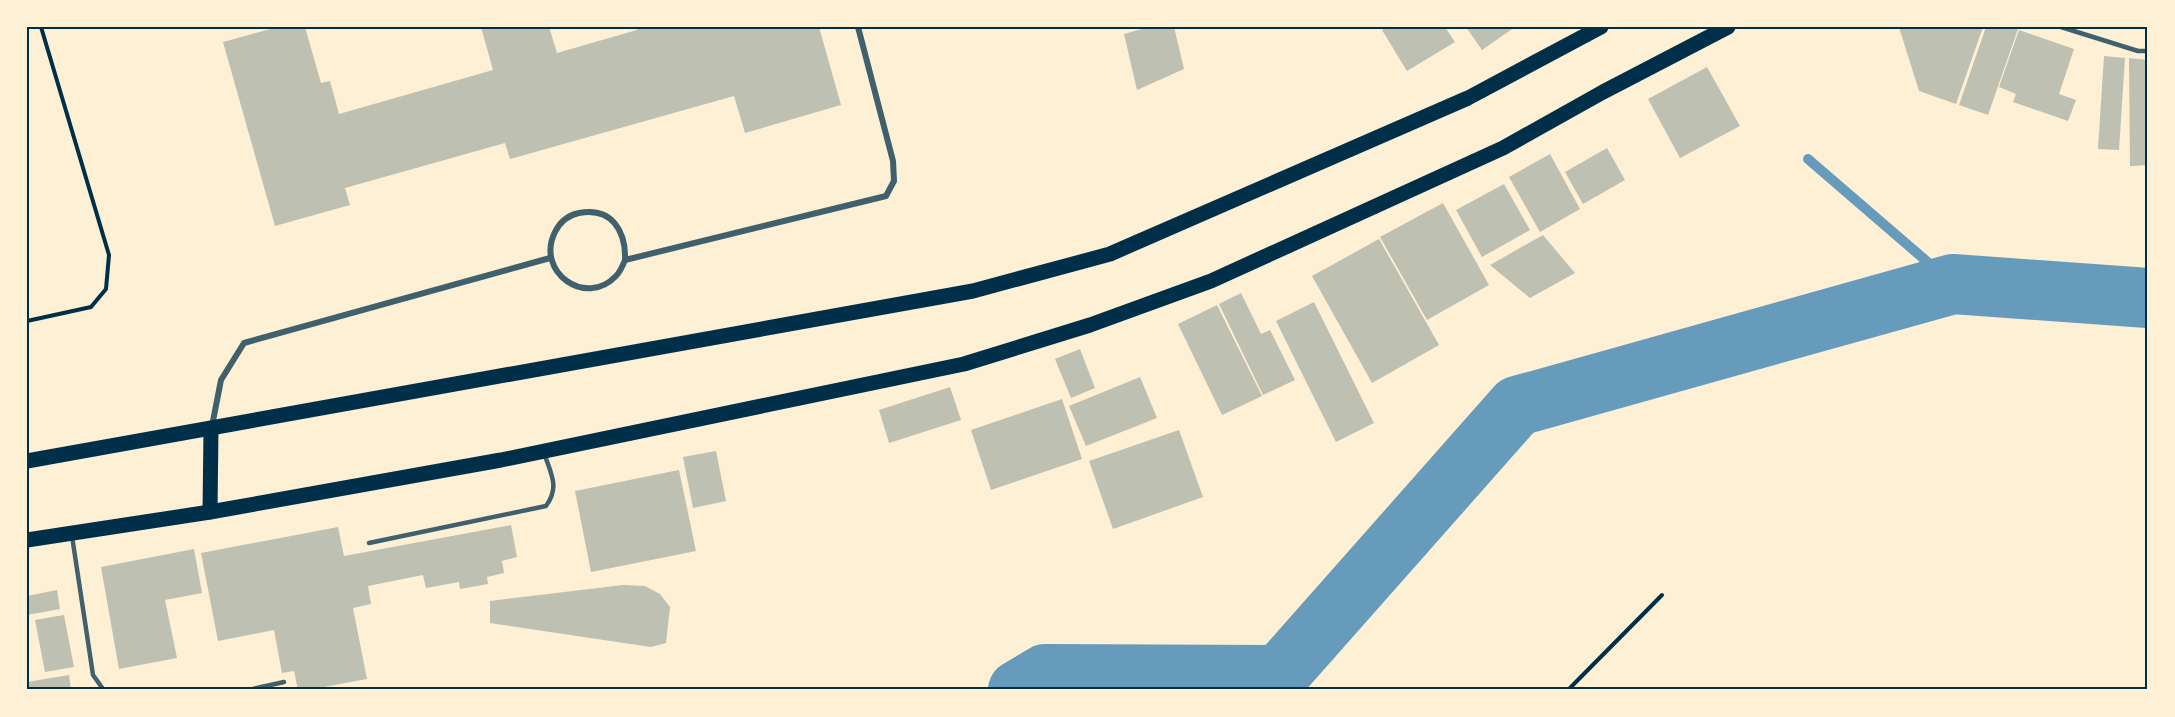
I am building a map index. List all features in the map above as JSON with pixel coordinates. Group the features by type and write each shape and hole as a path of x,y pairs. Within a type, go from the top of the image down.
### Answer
{"main road":[{"path":"27,461 212,430 973,291 1110,254 1468,98 1600,27"},
{"path":"27,540 210,512 543,451 964,364 1090,325 1211,281 1503,148 1603,92 1728,27"},
{"path":"210,512 212,430"}],"street":[{"path":"625,260 886,196 894,181 893,161 858,27"},
{"path":"589,211 605,216 618,227 625,243 625,260 617,275 604,285 587,288 570,284 557,273 550,258 551,240 558,225 572,215 589,211"},
{"path":"212,430 221,380 244,343 550,258"}],"lane":[{"path":"2061,27 2138,51 2148,51"},
{"path":"369,543 546,506 553,497 554,486 543,451"},
{"path":"72,533 93,675 103,689 107,690"},
{"path":"248,690 284,682"}],"path":[{"path":"27,321 91,307 106,289 109,255 41,27"},
{"path":"1568,690 1662,595"}],"building":[{"path":"278,27 305,27 321,83 330,81 339,114 493,70 481,27 549,27 557,53 637,30 636,27 819,27 841,105 745,133 734,96 510,159 505,143 345,188 350,205 275,226 223,42"},
{"path":"1149,27 1174,27 1184,69 1137,90 1124,34"},
{"path":"1388,27 1445,27 1455,42 1407,71 1382,30"},
{"path":"1466,27 1515,27 1482,50"},
{"path":"1899,27 1983,27 1956,104 1919,91"},
{"path":"1986,27 2018,29 1988,115 1959,105"},
{"path":"2019,30 2074,49 2059,94 2076,100 2068,121 2013,102 2016,94 1999,87"},
{"path":"2104,56 2125,58 2119,150 2098,149"},
{"path":"2129,58 2148,60 2148,165 2130,166"},
{"path":"1707,67 1740,126 1680,158 1648,99"},
{"path":"1607,148 1625,180 1583,204 1565,172"},
{"path":"1550,154 1580,209 1540,232 1509,177"},
{"path":"1504,184 1530,230 1482,257 1456,210"},
{"path":"1443,203 1489,285 1427,320 1380,237"},
{"path":"1543,235 1575,273 1530,298 1490,265"},
{"path":"1379,239 1439,345 1372,383 1312,276"},
{"path":"1241,293 1261,334 1270,330 1295,380 1263,395 1219,304"},
{"path":"1314,302 1374,423 1336,442 1276,321"},
{"path":"1217,305 1262,396 1222,415 1178,324"},
{"path":"1080,349 1095,388 1071,398 1055,359"},
{"path":"1140,377 1157,418 1086,446 1069,406"},
{"path":"950,387 961,420 889,443 879,410"},
{"path":"1062,399 1082,459 991,490 971,430"},
{"path":"1179,430 1203,497 1113,529 1089,461"},
{"path":"716,451 726,501 693,508 683,457"},
{"path":"679,470 696,551 591,572 575,491"},
{"path":"511,525 517,557 502,561 504,573 487,577 488,584 460,589 459,582 426,588 423,575 368,586 371,604 353,608 367,679 298,690 294,671 282,673 274,630 218,641 201,553 338,527 344,556"},
{"path":"194,549 202,593 165,600 177,658 119,669 101,567"},
{"path":"623,585 645,586 660,594 670,607 666,643 651,647 490,623 490,601"},
{"path":"57,590 60,609 27,615 27,596"},
{"path":"64,615 74,667 45,672 35,620"},
{"path":"69,675 71,690 27,690 27,682"}],"waterway":[{"path":"1808,159 1953,284"},
{"path":"1018,690 1045,674 1279,675 1517,406 1953,284 2148,298"}]}
